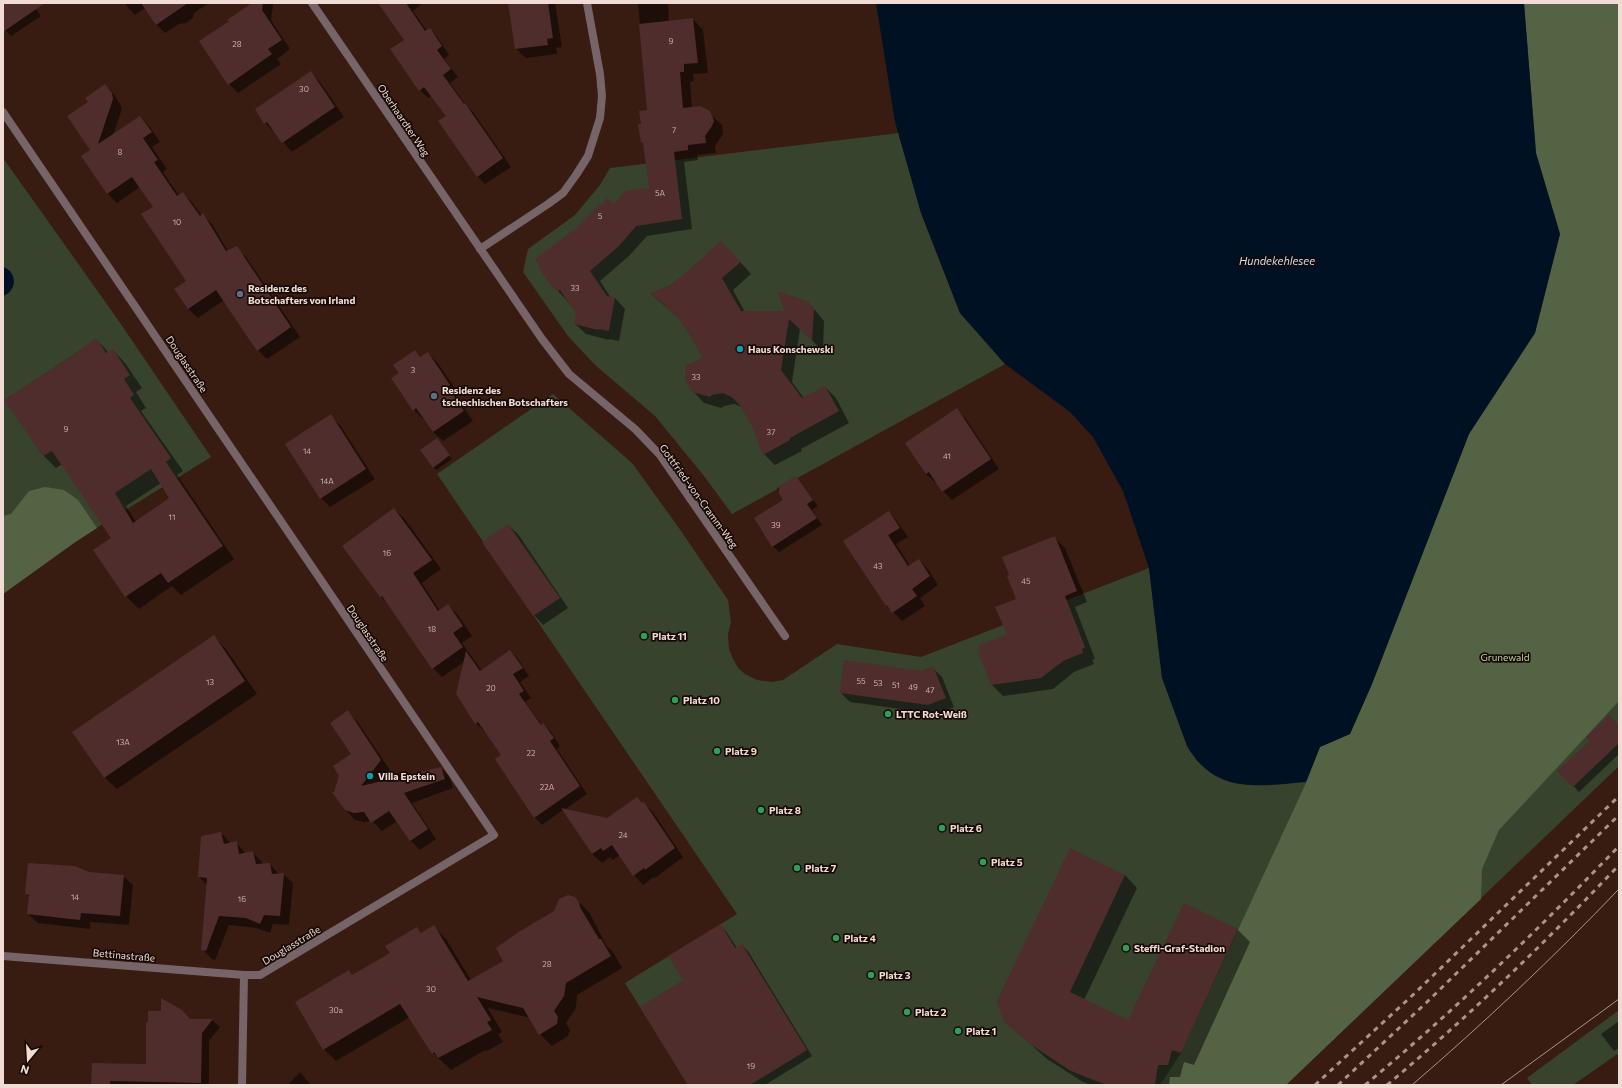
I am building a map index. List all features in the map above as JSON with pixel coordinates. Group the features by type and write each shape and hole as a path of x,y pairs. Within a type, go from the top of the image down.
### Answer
{"street":[{"name":"Oberhaardter Weg","path":"312,3 480,249"},
{"path":"480,249 563,193 588,156 600,118 602,96 600,74 588,3"},
{"name":"Douglasstraße","path":"3,112 494,835 260,975 244,975"},
{"name":"Gottfried-von-Cramm-Weg","path":"480,249 569,374 636,429 660,455 785,636"},
{"name":"Bettinastraße","path":"3,956 244,975"},
{"path":"242,1085 244,975"}],"green space":[{"path":"1524,3 1619,3 1619,766 1286,1085 688,1085 625,983 737,914 437,474 553,394 632,463 679,528 728,600 731,622 728,634 729,649 733,659 738,668 745,674 757,680 772,682 783,680 837,644 921,657 1149,568 1162,678 1535,333"},
{"name":"Grunewald","path":"1524,3 1619,3 1619,701 1499,830 1482,869 1481,899 1286,1085 1160,1085 1181,1053 1306,783 1320,747 1350,734 1372,684 1469,434 1535,333 1560,234 1536,153"},
{"path":"899,133 921,213 960,313 1005,364 732,514 704,476 655,416 595,365 568,336 523,272 528,249 575,215 600,185 610,168"},
{"path":"3,158 116,317 211,457 74,542 3,594"},
{"path":"45,487 64,490 78,500 97,528 3,594 3,516 11,514 29,491"},
{"path":"1619,1010 1619,1053 1573,1085 1532,1085 1527,1078"}],"water":[{"name":"Hundekehlesee","path":"876,3 1524,3 1536,153 1560,234 1535,333 1469,434 1372,684 1350,734 1320,747 1306,782 1255,785 1239,784 1225,780 1211,773 1198,762 1187,746 1162,678 1149,568 1123,491 1093,437 1070,412 1005,364 960,313 921,213 895,122"},
{"path":"3,267 8,269 11,273 14,282 8,294 3,296"}],"building":[{"path":"3,3 45,3 3,32"},
{"path":"141,3 188,3 156,25"},
{"path":"252,3 263,3 262,10 282,40 268,49 272,54 228,85 199,41 229,21 227,20"},
{"path":"378,3 406,3 425,31 430,28 442,46 437,50 451,69 443,75 464,104 465,103 503,158 477,177 438,121 446,116 424,87 419,91 390,49 404,40"},
{"path":"508,3 548,3 553,38 547,39 548,45 515,49"},
{"path":"693,18 698,63 684,64 684,72 680,72 683,108 700,106 710,111 714,121 705,136 706,143 688,145 688,150 674,152 682,219 636,226 619,246 590,271 607,296 615,297 609,331 574,324 576,314 560,290 557,292 550,284 539,268 540,267 535,259 575,229 600,204 602,205 607,198 614,204 625,191 649,188 643,143 641,142 638,124 641,124 639,111 647,110 639,24"},
{"path":"311,71 335,107 282,143 267,122 264,124 255,109"},
{"path":"105,84 112,93 113,99 98,144 140,116 152,132 143,138 158,160 154,162 177,196 183,192 200,216 203,213 226,251 237,246 291,327 257,351 216,290 188,309 174,289 186,281 141,214 153,207 132,177 107,194 81,156 90,150 67,116 88,102 85,98"},
{"name":"Haus Konschewski","path":"721,241 741,262 722,278 741,311 784,311 778,291 808,301 814,309 812,341 789,319 781,370 802,398 825,386 839,411 763,455 751,424 740,406 733,398 723,393 712,395 710,397 692,392 685,379 685,366 702,358 694,341 680,320 650,293 667,287 682,276"},
{"path":"96,338 106,353 113,349 130,375 124,379 134,395 130,398 171,458 166,462 223,546 168,583 161,573 125,597 93,550 111,538 52,451 43,456 4,400 72,356","holes":["151,469 169,498 133,523 115,493"]},
{"path":"415,350 420,357 428,352 450,385 448,387 464,411 433,432 416,408 413,411 391,378 399,373 393,365"},
{"path":"957,408 991,459 942,492 929,472 926,474 905,443"},
{"path":"331,414 366,469 320,499 285,444"},
{"path":"437,438 450,455 433,468 420,450"},
{"path":"796,476 813,500 807,504 817,518 772,547 754,518 783,500 779,493 779,486"},
{"path":"394,508 432,560 413,573 438,611 448,604 463,626 453,633 463,647 432,669 382,596 380,597 342,546"},
{"path":"889,511 900,528 888,535 908,566 919,559 930,576 912,589 917,596 892,613 843,541"},
{"path":"508,524 560,598 533,616 482,542"},
{"path":"1055,536 1077,591 1065,596 1085,647 1082,649 1083,653 1063,661 1041,678 991,685 978,652 980,651 978,646 1007,634 995,607 1016,599 1007,576 1009,575 1002,557"},
{"path":"214,635 245,681 104,778 72,732"},
{"path":"510,650 523,668 513,674 524,691 519,694 541,725 543,723 554,738 550,741 580,786 534,818 495,759 501,755 478,722 475,724 456,694 466,651 480,671"},
{"path":"844,660 922,671 933,666 946,698 928,705 840,693"},
{"name":"Villa Epstein","path":"348,710 381,760 361,786 441,767 445,779 404,793 428,829 410,841 389,811 371,823 364,812 354,813 345,810 332,792 334,792 339,776 333,766 351,754 330,723"},
{"path":"1609,715 1619,725 1619,743 1573,787 1557,771 1590,741 1586,737"},
{"path":"637,797 642,803 644,802 675,848 645,870 644,868 633,876 612,845 603,851 601,848 592,854 561,808 607,818"},
{"path":"221,832 224,844 237,841 239,854 253,851 256,864 270,863 272,874 284,873 280,916 264,915 260,924 246,918 219,916 206,951 201,950 207,878 198,877 201,836"},
{"name":"Steffi-Graf-Stadion","path":"1070,848 1125,875 1070,992 1128,1020 1184,903 1238,929 1181,1053 1172,1050 1168,1065 1158,1065 1155,1085 1107,1085 1069,1070 1033,1046 1003,1021 997,1001"},
{"path":"28,863 75,866 89,872 124,875 120,916 81,913 80,920 27,914 29,895 25,894"},
{"path":"568,895 575,897 578,901 581,909 599,939 601,939 611,956 566,983 564,996 554,1011 558,1017 557,1024 539,1035 523,1008 477,997 491,1020 487,1022 492,1030 438,1058 434,1052 432,1054 400,1004 323,1050 295,1002 349,970 352,975 390,953 385,946 417,927 421,933 434,925 468,981 503,961 496,948 517,933 554,911 559,899"},
{"path":"721,924 735,948 742,944 807,1050 750,1085 688,1085 640,1007 683,980 668,956"},
{"path":"161,998 182,1010 190,1019 213,1019 202,1033 201,1083 110,1081 110,1085 91,1085 92,1063 146,1064 146,1022 148,1022 148,1011 161,1011"}],"tram line":[{"path":"1412,1085 1518,990 1619,889"},
{"path":"1501,1085 1619,999"}],"railway":[{"path":"1315,1085 1415,993 1619,796"},
{"path":"1338,1085 1427,1002 1619,815"},
{"path":"1365,1085 1464,999 1558,908 1619,846"},
{"path":"1387,1085 1506,979 1619,865"}],"place":[{"name":"Residenz des Botschafters von Irland","path":"240,294"},
{"name":"Haus Konschewski","path":"740,349"},
{"name":"Residenz des tschechischen Botschafters","path":"434,396"},
{"name":"Platz 11","path":"644,636"},
{"name":"Platz 10","path":"675,700"},
{"name":"LTTC Rot-Weiß","path":"888,714"},
{"name":"Platz 9","path":"717,751"},
{"name":"Villa Epstein","path":"370,776"},
{"name":"Platz 8","path":"761,810"},
{"name":"Platz 6","path":"942,828"},
{"name":"Platz 5","path":"983,862"},
{"name":"Platz 7","path":"797,868"},
{"name":"Platz 4","path":"836,938"},
{"name":"Steffi-Graf-Stadion","path":"1126,948"},
{"name":"Platz 3","path":"871,975"},
{"name":"Platz 2","path":"907,1012"},
{"name":"Platz 1","path":"958,1031"}]}
